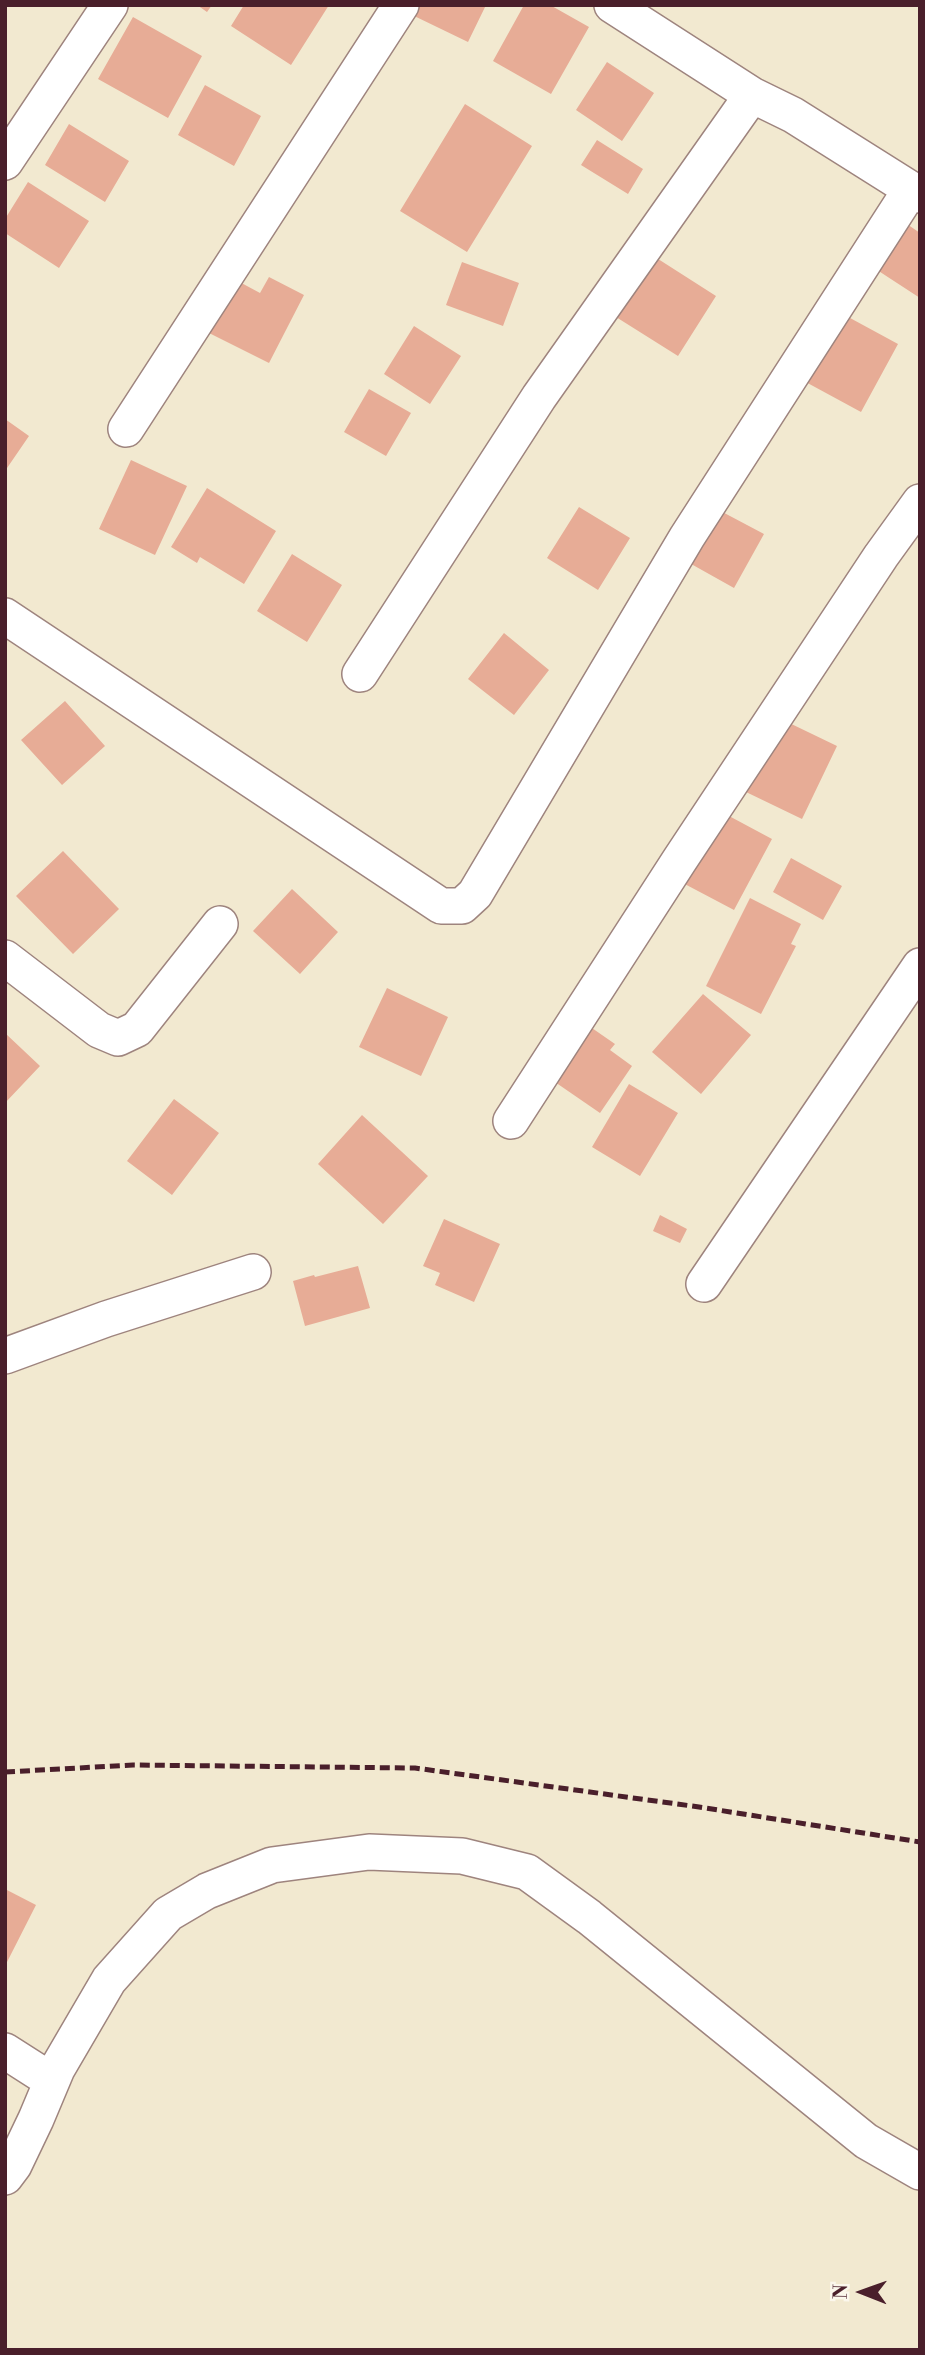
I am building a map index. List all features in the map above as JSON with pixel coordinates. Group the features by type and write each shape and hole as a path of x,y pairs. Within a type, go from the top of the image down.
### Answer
{"street":[{"path":"5,162 110,5"},
{"path":"126,429 401,5"},
{"path":"5,616 442,906 462,906 475,894 687,537 916,192 793,115 752,94 612,5"},
{"path":"360,674 539,397 752,94"},
{"path":"511,1121 694,838 881,556 920,502"},
{"path":"5,958 99,1030 118,1038 137,1029 220,924"},
{"path":"704,1284 920,966"},
{"path":"5,1356 106,1319 253,1272"},
{"path":"5,2177 20,2153 57,2069 109,1980 168,1914 206,1891 272,1865 369,1852 462,1856 527,1872 589,1917 866,2141 920,2172"},
{"path":"5,2051 52,2081"}],"building":[{"path":"197,5 212,5 207,12"},
{"path":"244,5 329,5 291,65 231,26"},
{"path":"412,5 486,5 468,42 408,13"},
{"path":"524,5 550,5 589,27 551,94 493,61"},
{"path":"133,17 202,56 168,118 98,79"},
{"path":"607,62 654,93 622,141 576,110"},
{"path":"205,85 261,116 234,166 178,135"},
{"path":"465,104 532,146 467,252 400,211"},
{"path":"69,124 129,161 105,202 45,165"},
{"path":"597,140 643,169 628,194 581,165"},
{"path":"28,182 89,221 59,268 5,233 5,219"},
{"path":"904,222 920,233 920,298 874,268"},
{"path":"655,257 716,296 678,356 616,317"},
{"path":"462,262 519,283 503,326 446,305"},
{"path":"269,277 304,295 269,363 207,332 234,279 260,293"},
{"path":"839,312 898,344 861,412 802,380"},
{"path":"414,326 461,356 430,404 384,374"},
{"path":"369,389 411,413 386,456 344,432"},
{"path":"5,419 29,436 5,471"},
{"path":"131,460 187,486 155,555 99,529"},
{"path":"207,488 276,531 244,584 200,557 197,563 171,547"},
{"path":"579,507 630,538 598,590 547,558"},
{"path":"713,507 764,534 734,588 684,560"},
{"path":"292,554 342,585 307,642 257,611"},
{"path":"504,633 549,670 514,715 468,679"},
{"path":"65,701 105,746 62,785 21,740"},
{"path":"781,719 837,746 802,819 746,792"},
{"path":"716,809 772,839 734,910 679,881"},
{"path":"63,851 119,909 73,954 16,896"},
{"path":"791,858 842,886 823,920 773,892"},
{"path":"292,889 338,932 300,974 253,931"},
{"path":"750,898 801,924 791,944 796,946 761,1014 706,986"},
{"path":"387,988 448,1017 421,1076 359,1047"},
{"path":"703,994 751,1035 701,1094 652,1052"},
{"path":"589,1026 615,1044 610,1050 632,1066 600,1113 552,1080"},
{"path":"5,1033 40,1066 5,1103"},
{"path":"629,1084 678,1113 640,1176 592,1147"},
{"path":"174,1099 219,1133 172,1195 127,1161"},
{"path":"362,1115 428,1176 383,1224 318,1164"},
{"path":"660,1215 687,1229 680,1243 653,1231"},
{"path":"444,1219 500,1244 474,1302 435,1285 440,1273 423,1266"},
{"path":"358,1266 370,1308 305,1326 293,1281"},
{"path":"5,1889 36,1905 5,1966"}],"railway":[{"path":"5,1772 133,1765 415,1768 699,1807 920,1842"}]}
